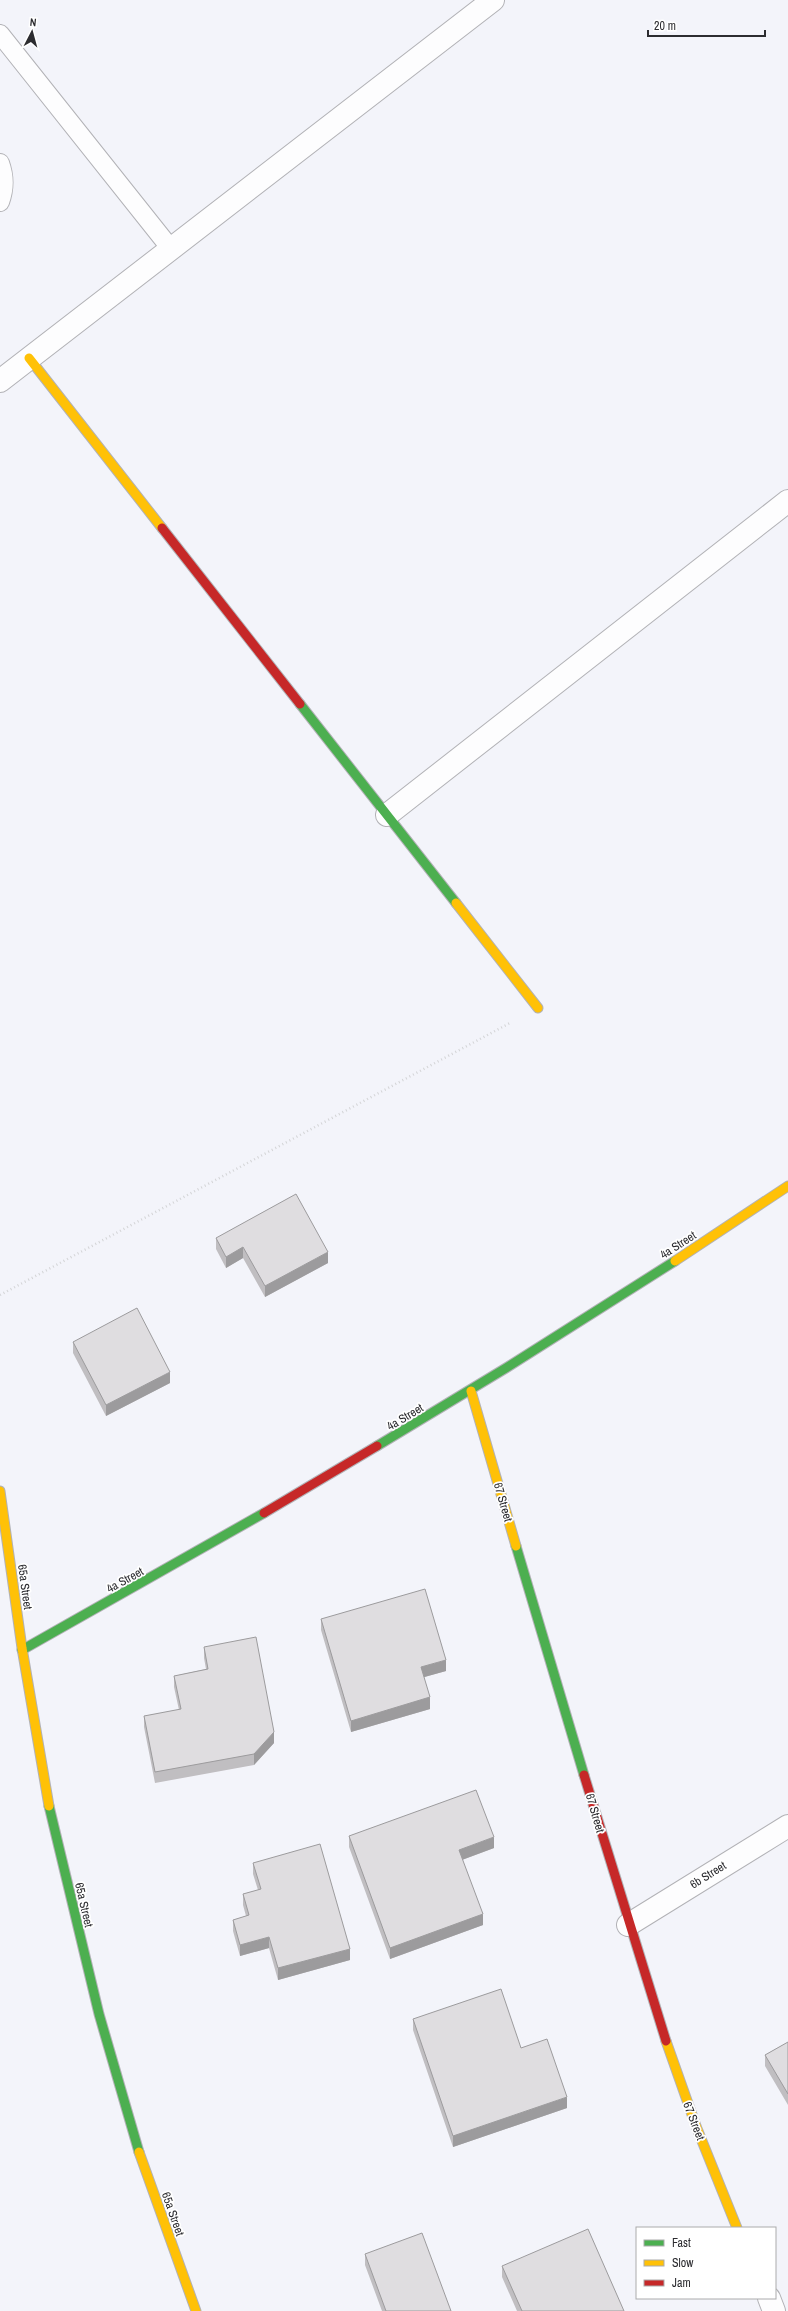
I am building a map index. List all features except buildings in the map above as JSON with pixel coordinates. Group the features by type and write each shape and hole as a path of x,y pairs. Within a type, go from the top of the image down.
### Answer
{"street":[{"path":"0,381 492,0"},
{"path":"29,358 538,1008"},
{"path":"387,815 788,501"},
{"name":"4a Street","path":"22,1650 174,1567 471,1391 596,1313 788,1186"},
{"name":"67 Street","path":"471,1391 628,1925 669,2054 716,2181 738,2227"},
{"name":"65a Street","path":"0,1491 22,1650 49,1808 86,1966 129,2122 181,2274 196,2311"},
{"name":"6b Street","path":"628,1925 788,1826"},
{"path":"769,2299 774,2311"}],"lane":[{"path":"0,34 171,249"},
{"path":"0,163 4,174 4,192 0,202"}],"path":[{"path":"0,1295 538,1008"}],"traffic: fast":[{"path":"300,704 456,903"},
{"path":"377,1446 506,1368 675,1261"},
{"path":"22,1650 264,1513"},
{"path":"516,1546 584,1775"},
{"path":"49,1806 99,2014 139,2152"}],"traffic: slow":[{"path":"29,358 162,528"},
{"path":"456,903 538,1008"},
{"path":"675,1261 788,1186"},
{"path":"471,1391 516,1546"},
{"path":"0,1491 22,1648 49,1806"},
{"path":"666,2041 696,2126 737,2227"},
{"path":"139,2152 196,2311"}],"traffic: jam":[{"path":"162,528 300,704"},
{"path":"264,1513 377,1446"},
{"path":"584,1775 666,2041"}]}
